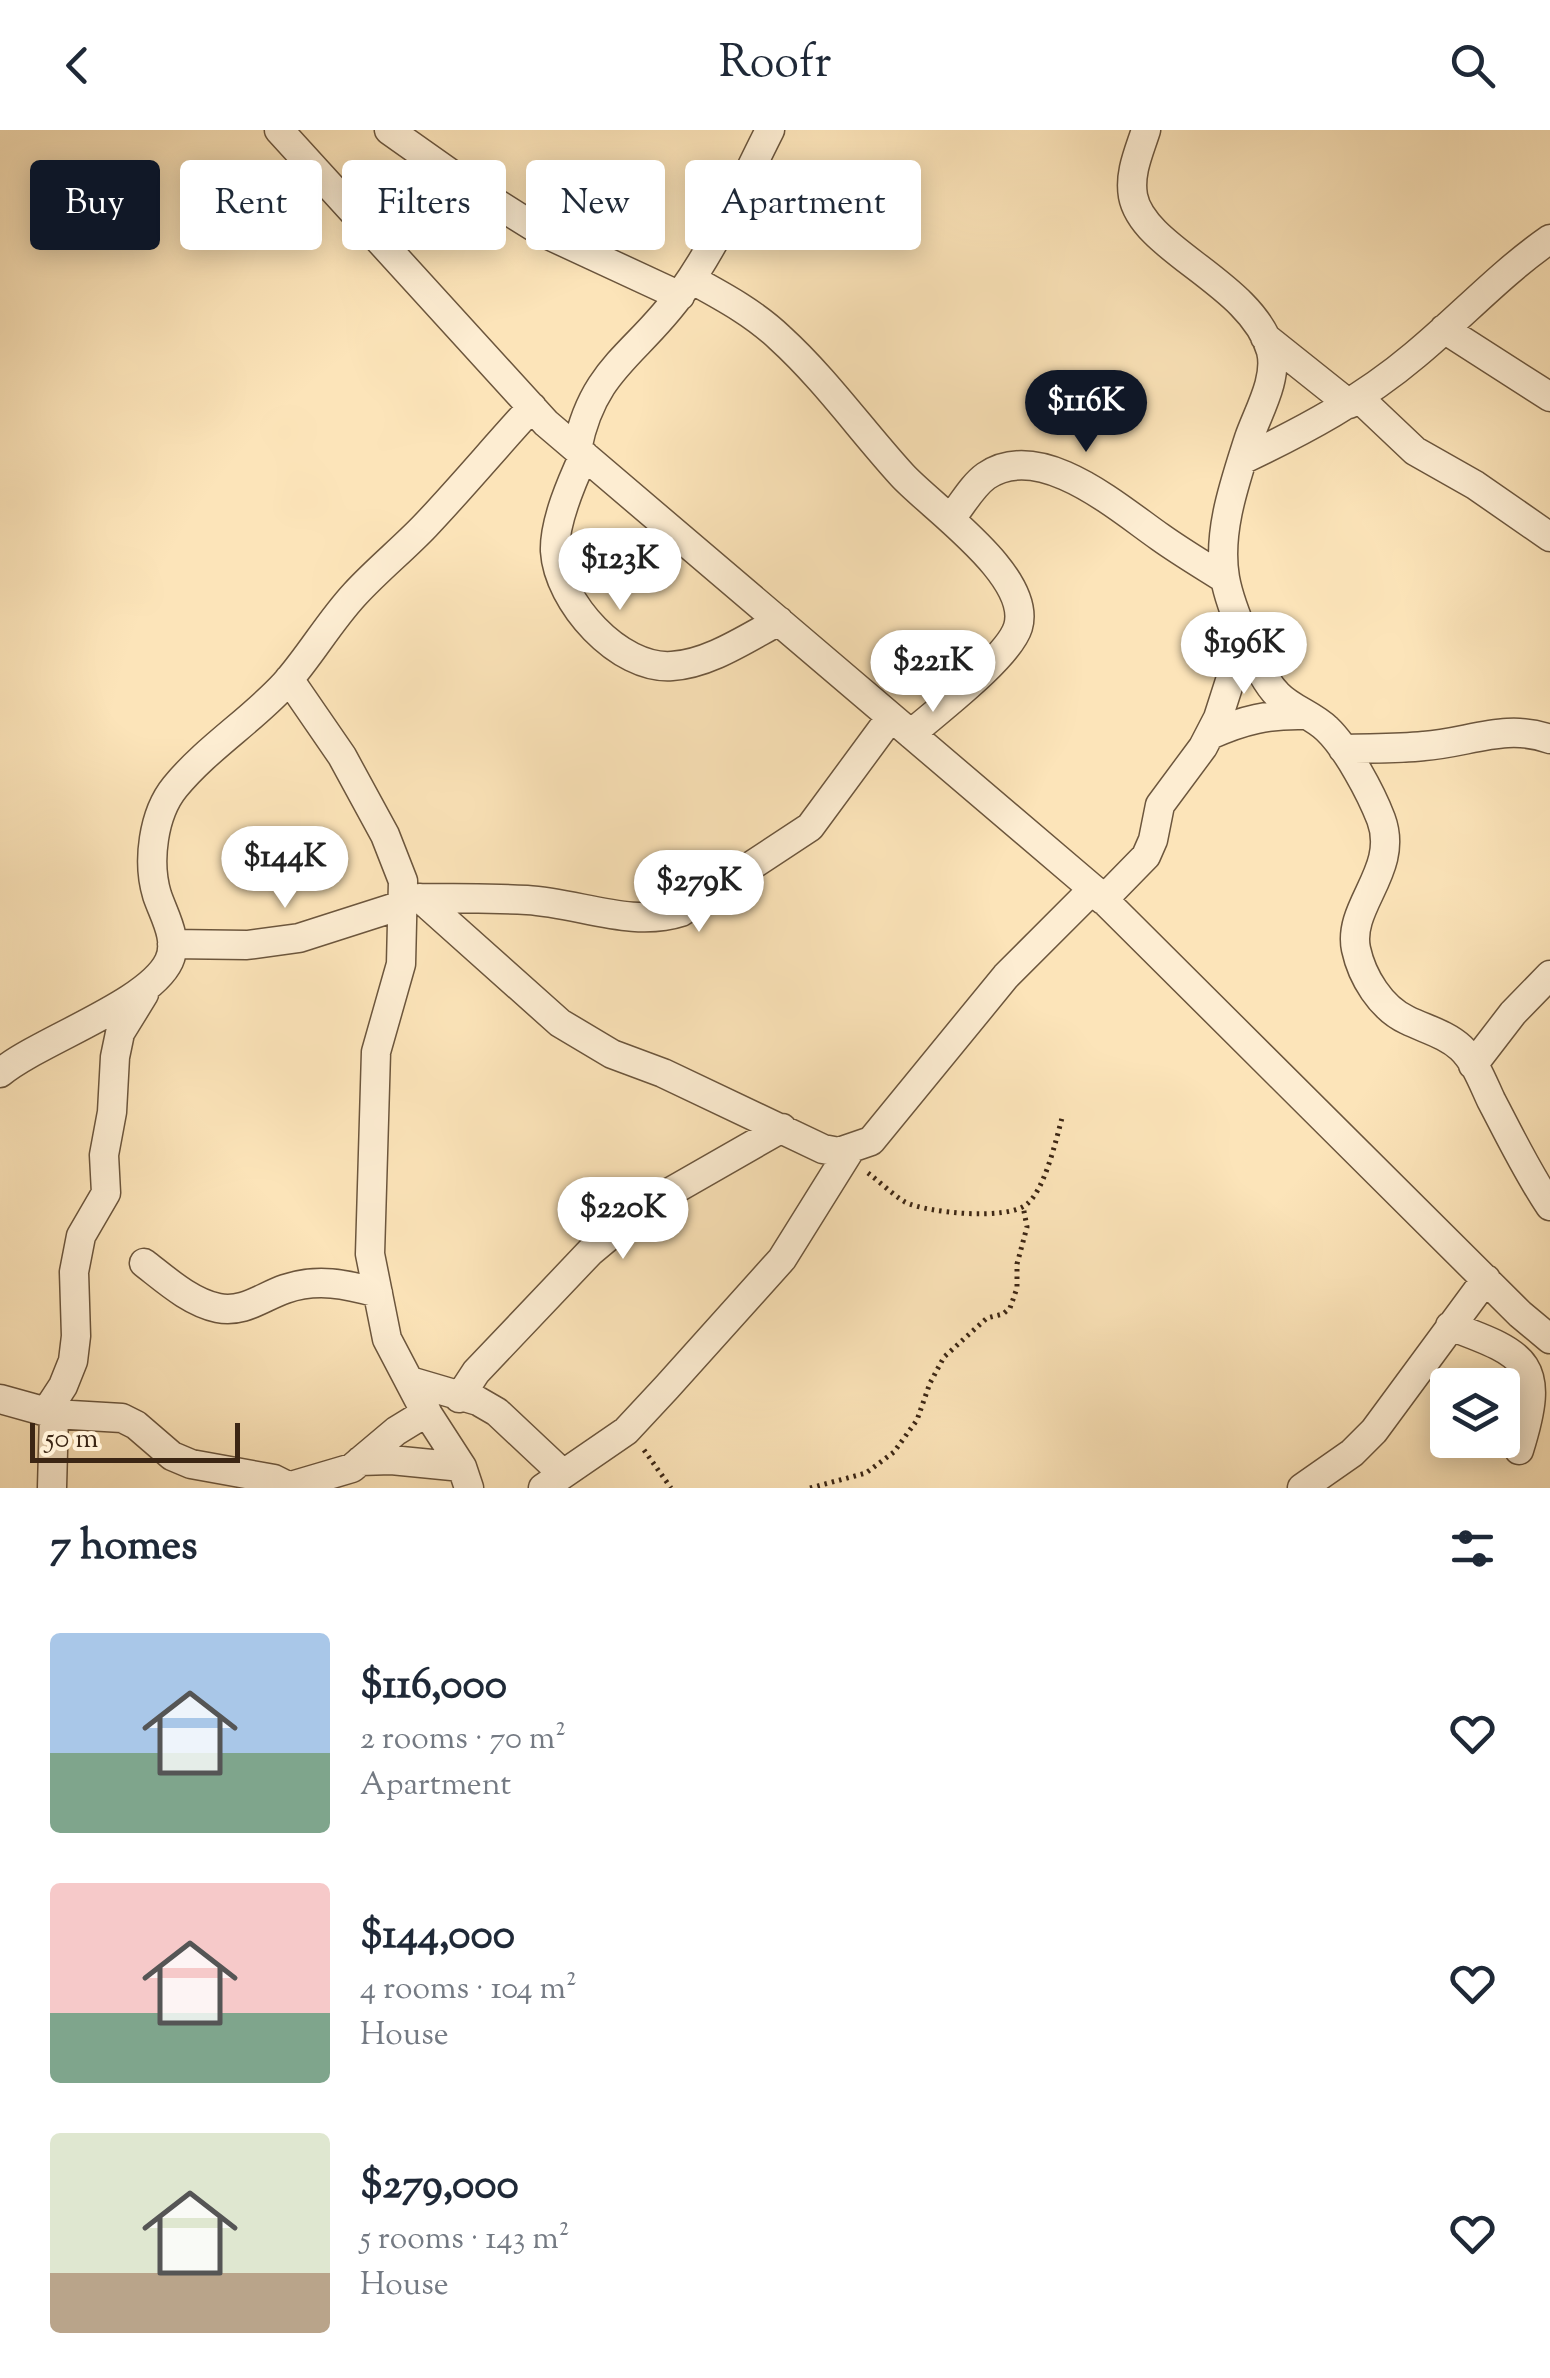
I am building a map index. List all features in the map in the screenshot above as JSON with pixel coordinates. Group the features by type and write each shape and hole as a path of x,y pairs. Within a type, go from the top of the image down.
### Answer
{"street":[{"path":"279,130 532,407 1098,894 1550,1339"},
{"path":"172,944 247,946 299,938 408,901 527,900 643,919 681,912 810,827 901,725 950,701 1009,644 1019,625 1016,601 969,532 904,478 778,336 736,304 542,232 389,130"},
{"path":"770,130 712,249 686,287 602,379 583,417 580,452 555,549 560,574 576,607 595,630 637,661 672,666 706,658 779,621"},
{"path":"1146,130 1132,171 1134,198 1145,222 1234,296 1260,324 1272,355 1267,392 1222,535 1225,579 1253,656 1276,694 1325,727 1344,749 1382,821 1382,871 1356,927 1355,945 1364,975 1383,1002 1404,1019 1462,1048 1532,1180 1548,1193"},
{"path":"1244,459 1354,401 1550,239"},
{"path":"1444,329 1550,397"},
{"path":"1265,336 1415,451 1550,537"},
{"path":"52,1488 50,1413 72,1361 76,1336 76,1256 81,1236 106,1193 104,1155 120,1033 169,960 172,944 153,872 154,842 162,807 176,787 289,679 356,593 425,526 532,407"},
{"path":"951,518 986,476 1016,466 1050,469 1091,489 1225,579"},
{"path":"410,1381 478,1401 498,1412 553,1481 626,1432 782,1259 846,1156 871,1141 1006,976 1146,856 1168,791 1182,778 1218,718 1245,634"},
{"path":"289,679 342,756 385,835 408,901 400,964 376,1052 370,1254 387,1339 466,1478"},
{"path":"1210,735 1244,720 1271,714 1305,715"},
{"path":"1344,749 1428,746 1492,732 1534,733 1550,740"},
{"path":"408,901 560,1023 612,1054 846,1156"},
{"path":"1473,1066 1550,975"},
{"path":"0,1073 15,1060 115,1008 153,980"},
{"path":"82,1024 113,1076"},
{"path":"460,1398 476,1372 590,1252 644,1207 782,1128"},
{"path":"144,1263 194,1298 216,1308 236,1310 285,1289 317,1282 346,1284 378,1293"},
{"path":"1302,1488 1352,1453 1374,1430 1486,1280"},
{"path":"1450,1326 1489,1341 1526,1364 1532,1405 1520,1447"},
{"path":"0,1400 50,1413 122,1418 136,1424 172,1456 292,1487 352,1468 428,1412"},
{"path":"360,1461 391,1460 466,1478"}],"path":[{"path":"846,1156 905,1201 928,1211 1010,1212 1028,1204 1042,1180 1062,1118"},
{"path":"810,1488 866,1473 894,1452 917,1420 944,1357 987,1318 1010,1308 1028,1227 1023,1206"},
{"path":"626,1432 671,1488"}]}
